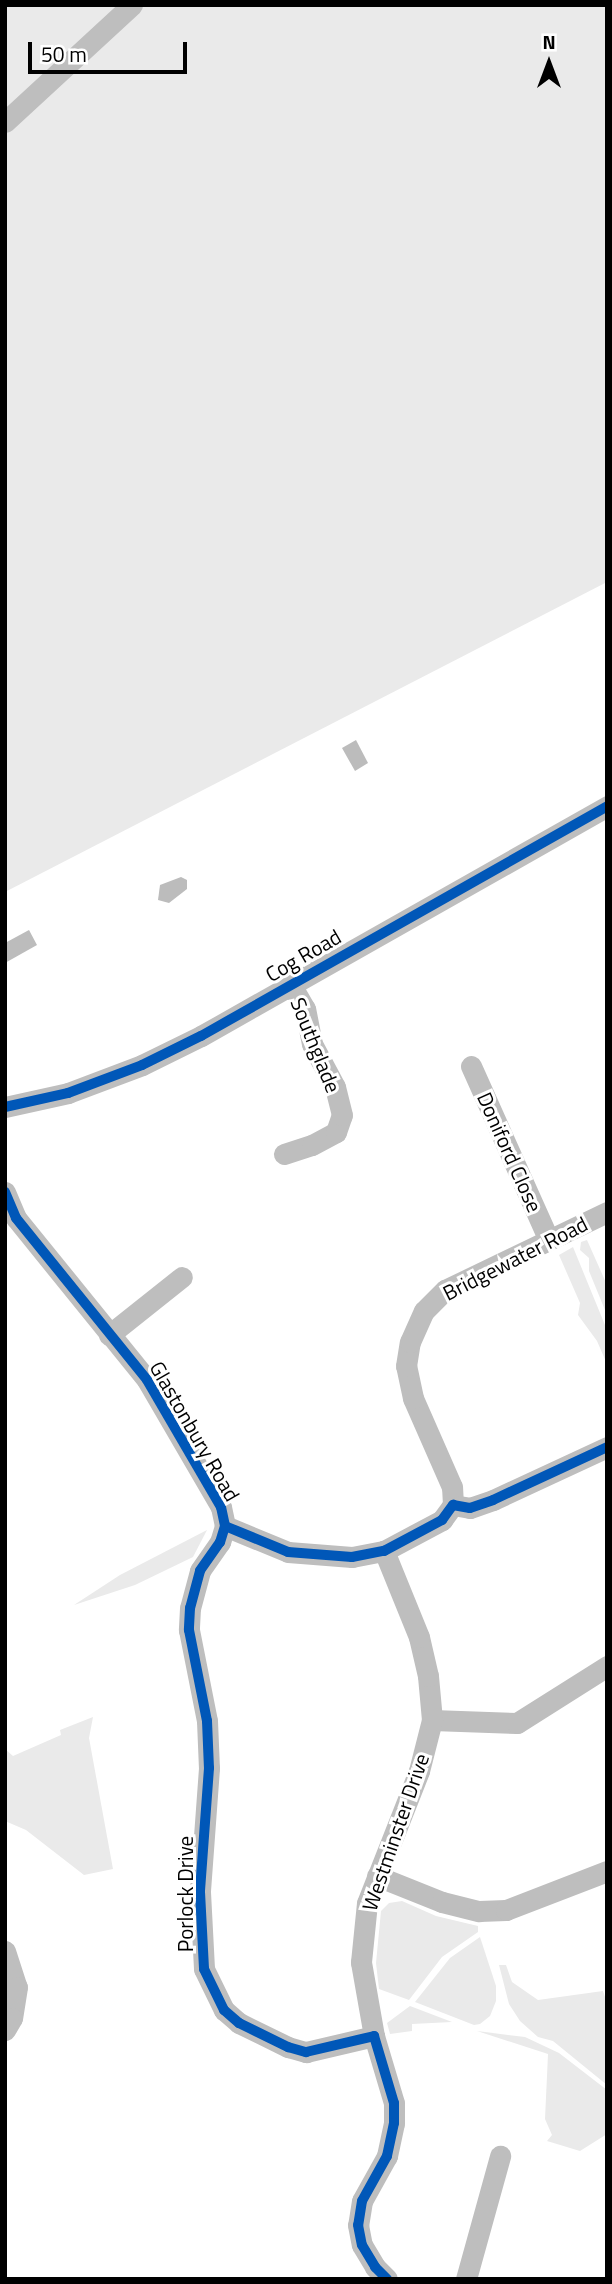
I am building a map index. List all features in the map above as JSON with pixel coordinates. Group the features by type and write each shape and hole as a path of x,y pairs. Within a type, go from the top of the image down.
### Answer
{"street":[{"path":"5,122 132,5"},
{"name":"Cog Road","path":"5,1107 68,1093 142,1065 291,985 607,806"},
{"name":"Southglade","path":"284,1154 312,1145 335,1132 342,1115 335,1087 312,1044 305,1009 291,985"},
{"name":"Doniford Close","path":"471,1066 548,1238"},
{"name":"Glastonbury Road","path":"5,1192 16,1218 147,1380 221,1507 225,1526 288,1552 352,1557 384,1551 442,1520 453,1505"},
{"name":"Bridgewater Road","path":"453,1505 452,1487 413,1398 406,1366 410,1342 424,1311 445,1290 548,1238 607,1212"},
{"path":"109,1335 182,1277"},
{"path":"453,1505 470,1508 493,1500 607,1447"},
{"name":"Porlock Drive","path":"225,1526 220,1542 200,1571 190,1608 189,1630 206,1721 209,1768 200,1892 204,1969 224,2010 239,2023 288,2047 306,2052 374,2036"},
{"name":"Westminster Drive","path":"374,2036 361,1962 367,1903 419,1771 432,1720 428,1676 419,1637 384,1551"},
{"path":"432,1720 517,1723 607,1666"},
{"path":"377,1875 442,1902 479,1912 506,1910 607,1871"},
{"path":"5,1951 17,1987 12,2018 5,2030"},
{"path":"374,2036 394,2104 394,2123 387,2156 362,2201 358,2225 362,2245 375,2267 387,2279"},
{"path":"466,2279 500,2156"}],"shaded area":[{"path":"5,5 607,5 607,582 5,892"},
{"path":"356,740 368,763 355,771 342,748"},
{"path":"181,877 187,880 187,889 169,903 158,900 160,885"},
{"path":"29,930 37,945 5,963 5,943"},
{"path":"587,1240 607,1285 607,1315 589,1271 589,1258 580,1250 581,1242"},
{"path":"573,1247 607,1330 607,1364 597,1341 578,1315 580,1303 559,1255"},
{"path":"207,1530 193,1557 135,1585 74,1605 120,1575"},
{"path":"93,1717 89,1738 113,1869 84,1875 26,1830 5,1821 5,1749 13,1756 61,1735 60,1730"},
{"path":"402,1901 436,1916 478,1926 478,1932 442,1957 409,2000 379,1989 376,1963 381,1911 389,1903"},
{"path":"480,1937 496,1986 496,2001 490,2016 474,2025 415,2002 450,1958"},
{"path":"499,1965 506,1965 512,1982 538,2000 603,1991 607,2003 607,2085 553,2041 538,2037 520,2021 509,2004"},
{"path":"410,2006 452,2022 412,2024 412,2031 390,2034 387,2023"},
{"path":"477,2031 525,2037 559,2053 607,2090 607,2134 580,2151 547,2141 552,2135 545,2119 548,2054"}],"cycle path":[{"path":"5,1107 68,1093 142,1065 201,1036 607,806"},
{"path":"5,1192 16,1218 147,1380 221,1507 225,1526 288,1552 352,1557 384,1551 442,1520 453,1505 470,1508 493,1500 607,1447"},
{"path":"225,1526 220,1542 200,1571 190,1608 189,1630 207,1721 209,1768 200,1892 204,1969 224,2010 239,2023 288,2047 306,2052 374,2036 394,2103 394,2123 387,2156 362,2201 358,2225 362,2245 375,2267 387,2279"}]}
